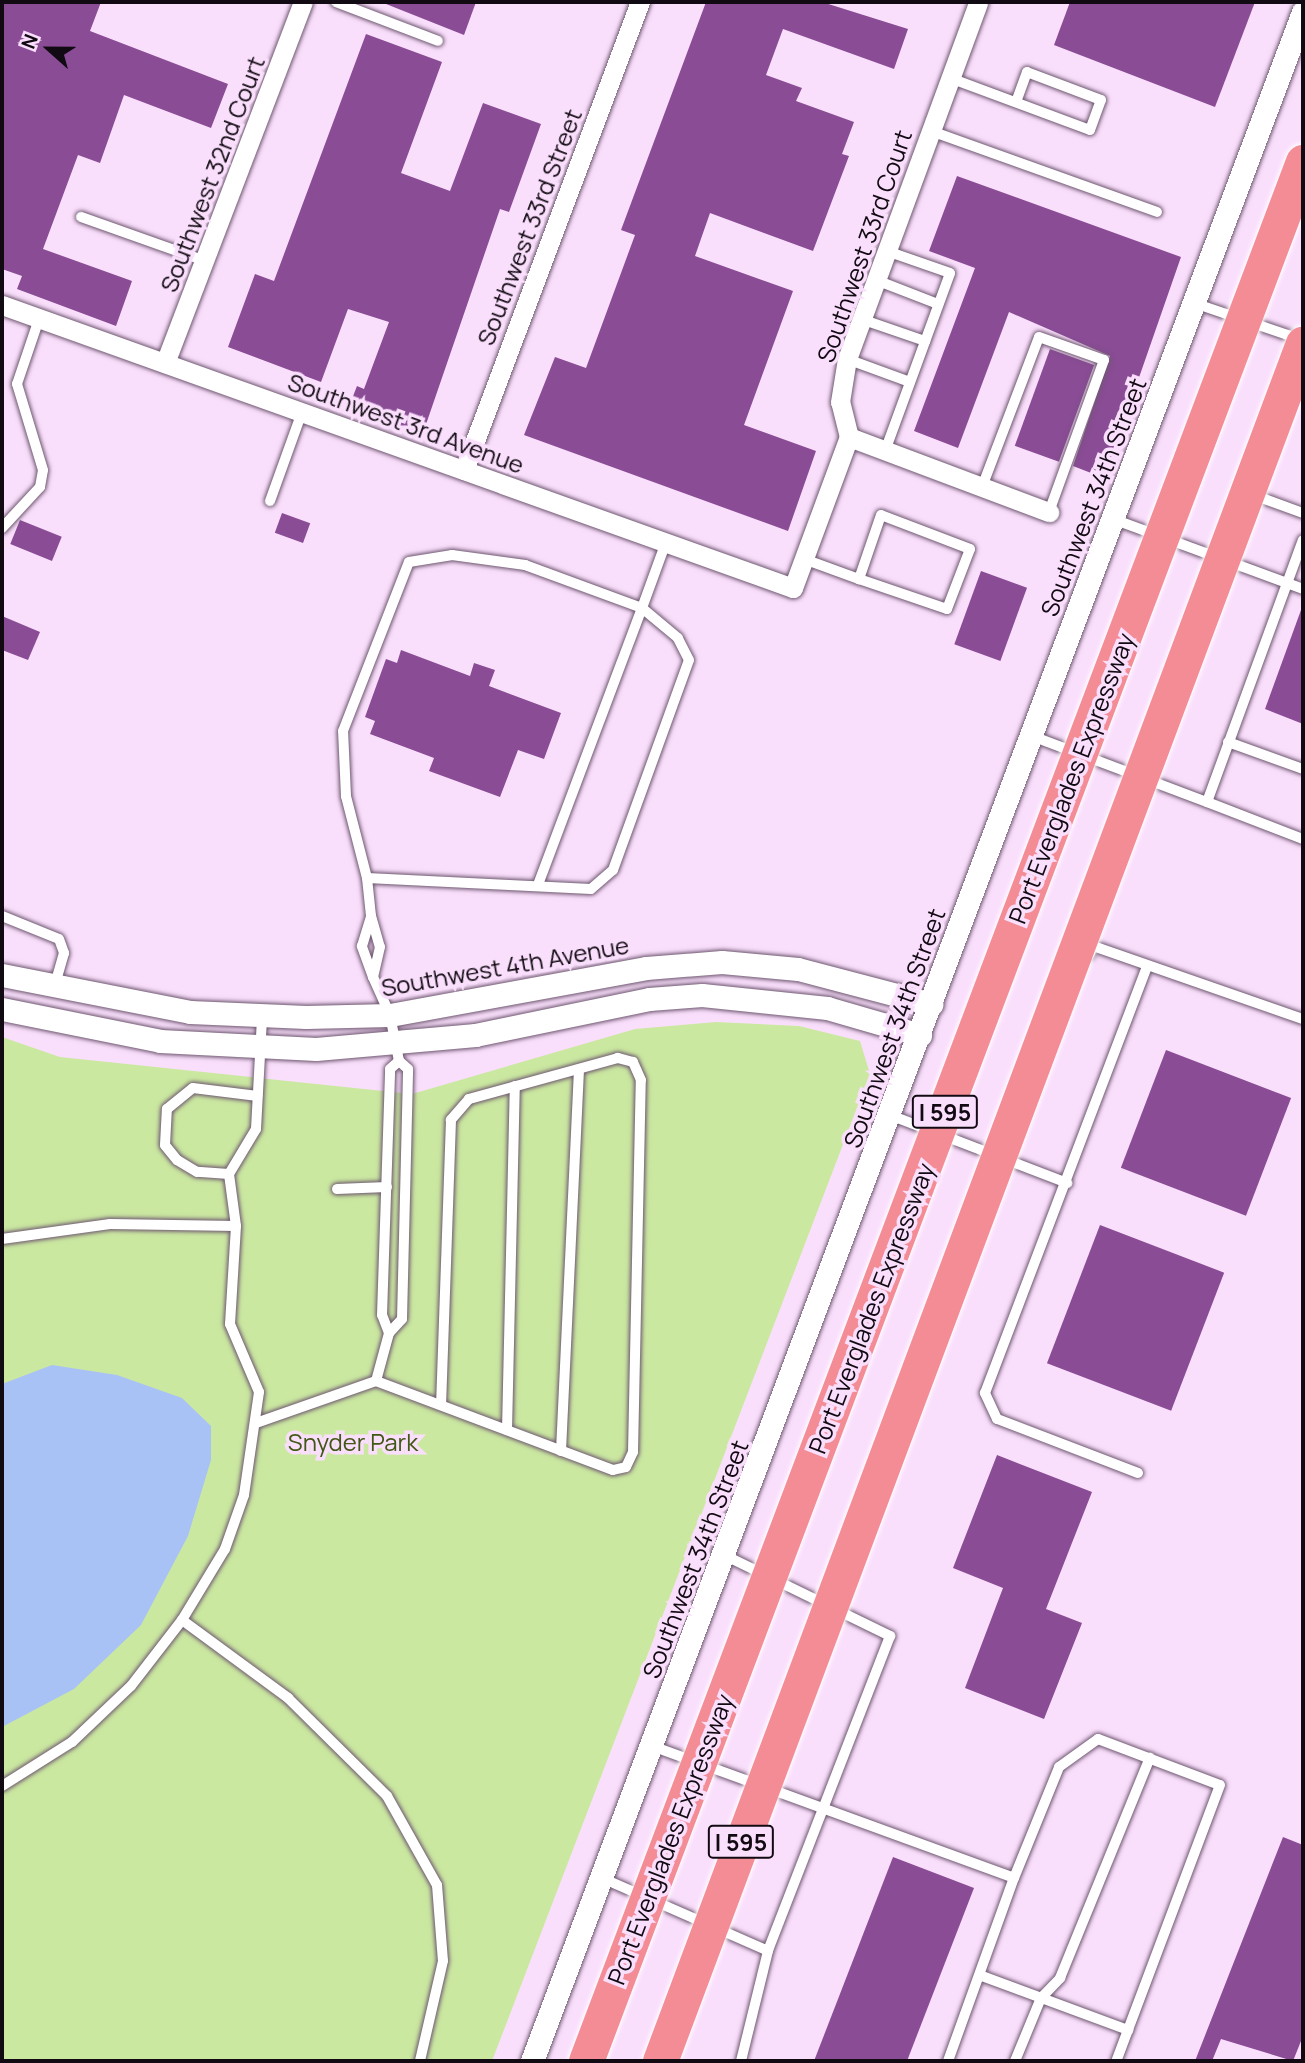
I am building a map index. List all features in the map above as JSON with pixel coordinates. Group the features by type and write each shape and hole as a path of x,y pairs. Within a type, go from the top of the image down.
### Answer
{"highway":[{"name":"Port Everglades Expressway","path":"586,2061 1303,162"},
{"name":"I 595","path":"660,2061 1303,342"}],"street":[{"name":"Southwest 32nd Court","path":"165,363 303,2"},
{"name":"Southwest 33rd Street","path":"464,470 640,2"},
{"name":"Southwest 33rd Court","path":"849,437 840,402 847,359 978,2"},
{"name":"Southwest 34th Street","path":"532,2061 1303,12"},
{"name":"Southwest 3rd Avenue","path":"2,305 793,588 804,559"},
{"path":"804,559 849,437 1049,512"},
{"name":"Southwest 4th Avenue","path":"2,975 54,989 262,1017 390,1015 646,968 722,962 798,969 931,1004"},
{"path":"2,1009 160,1041 260,1048 397,1052 702,995 827,1008 919,1035"}],"lane":[{"path":"336,2 438,41"},
{"path":"950,78 1090,130 1101,100 1027,72 1016,102"},
{"path":"931,131 1157,212"},
{"path":"81,216 205,262"},
{"path":"885,451 950,273 887,251"},
{"path":"876,279 939,303"},
{"path":"1194,303 1303,342"},
{"path":"2,528 40,487 43,470 17,384 39,319"},
{"path":"861,319 925,341"},
{"path":"982,487 1039,337 1104,360 1049,512"},
{"path":"847,359 910,382"},
{"path":"270,501 302,412"},
{"path":"1259,497 1303,513"},
{"path":"804,559 859,579 947,609 971,549 881,515 859,579"},
{"path":"1112,519 1303,589"},
{"path":"1207,802 1303,540"},
{"path":"538,885 666,542"},
{"path":"367,878 591,889 613,870 645,789 689,660 678,638 642,608 525,565 452,555 409,562 344,731 346,796 367,878 371,916 380,947 373,977"},
{"path":"1032,736 1303,839"},
{"path":"1228,743 1303,769"},
{"path":"2,916 59,939 64,953 54,989"},
{"path":"371,916 362,946 390,1015 397,1052 408,1069 402,1319 389,1333 376,1381"},
{"path":"1011,1161 1093,946 1147,967 1303,1019"},
{"path":"1138,1473 989,1410 985,1393 1147,967"},
{"path":"2,1786 72,1742 131,1686 182,1620 225,1549 244,1495 259,1392 230,1324 236,1226 229,1174 250,1148 258,1096 262,1017"},
{"path":"389,1333 382,1315 390,1069 397,1052"},
{"path":"256,1423 376,1381 561,1451 620,1471 633,1452 640,1069 618,1058 469,1099 447,1134 441,1405"},
{"path":"561,1451 579,1069"},
{"path":"507,1430 515,1086"},
{"path":"229,1174 197,1172 177,1160 165,1145 167,1110 193,1088 258,1096"},
{"path":"890,1115 1067,1183"},
{"path":"337,1189 387,1187"},
{"path":"2,1239 110,1224 236,1226"},
{"path":"724,1555 890,1636 768,1951 741,2061"},
{"path":"182,1620 288,1698 387,1796 437,1885 443,1961 420,2061"},
{"path":"948,2061 982,1976 1014,1878 1059,1766 1098,1739 1220,1785 1116,2061"},
{"path":"652,1746 1014,1878"},
{"path":"1015,2061 1041,1998 1060,1978 1150,1758"},
{"path":"602,1878 768,1951"},
{"path":"982,1976 1128,2030"}],"green space":[{"name":"Snyder Park","path":"716,1022 799,1026 860,1041 870,1074 492,2061 2,2061 2,1037 60,1057 412,1094 635,1029"}],"water":[{"path":"52,1365 117,1375 182,1398 211,1426 211,1460 188,1536 141,1625 74,1689 2,1727 2,1384"}],"building":[{"path":"2,2 101,2 90,31 228,84 211,128 124,95 100,163 78,155 43,249 132,281 116,326 17,289 22,276 2,269"},
{"path":"381,2 476,2 464,35"},
{"path":"706,2 822,2 908,29 894,69 783,29 766,75 802,88 796,101 854,122 842,154 849,156 813,251 710,213 695,256 793,291 744,425 816,451 788,531 524,435 555,357 586,368 635,235 621,230"},
{"path":"1070,2 1255,2 1215,107 1054,45"},
{"path":"366,34 442,62 401,173 450,191 483,103 541,124 509,212 500,209 422,436 348,409 357,386 364,389 389,322 348,309 321,382 228,347 255,274 274,281"},
{"path":"957,176 1181,257 1104,478 1073,466 1110,356 1009,312 958,448 914,431 975,268 929,251"},
{"path":"1050,349 1094,365 1059,462 1015,446"},
{"path":"282,513 310,523 303,543 275,533"},
{"path":"20,520 62,537 52,561 10,544"},
{"path":"981,571 1027,588 1000,661 954,644"},
{"path":"1303,610 1303,724 1265,709"},
{"path":"2,616 40,632 28,660 2,650"},
{"path":"401,650 470,676 474,663 495,670 489,686 561,713 544,759 518,750 500,797 429,771 434,758 370,734 375,721 365,717 386,659 397,663"},
{"path":"1166,1050 1291,1098 1246,1216 1121,1168"},
{"path":"1100,1225 1224,1273 1171,1411 1047,1363"},
{"path":"997,1455 1092,1492 1046,1609 1082,1623 1044,1719 965,1688 1003,1588 953,1568"},
{"path":"1283,1837 1303,1845 1303,2036 1293,2061 1221,2039 1212,2061 1195,2061"},
{"path":"893,1857 974,1888 907,2061 814,2061"}]}
